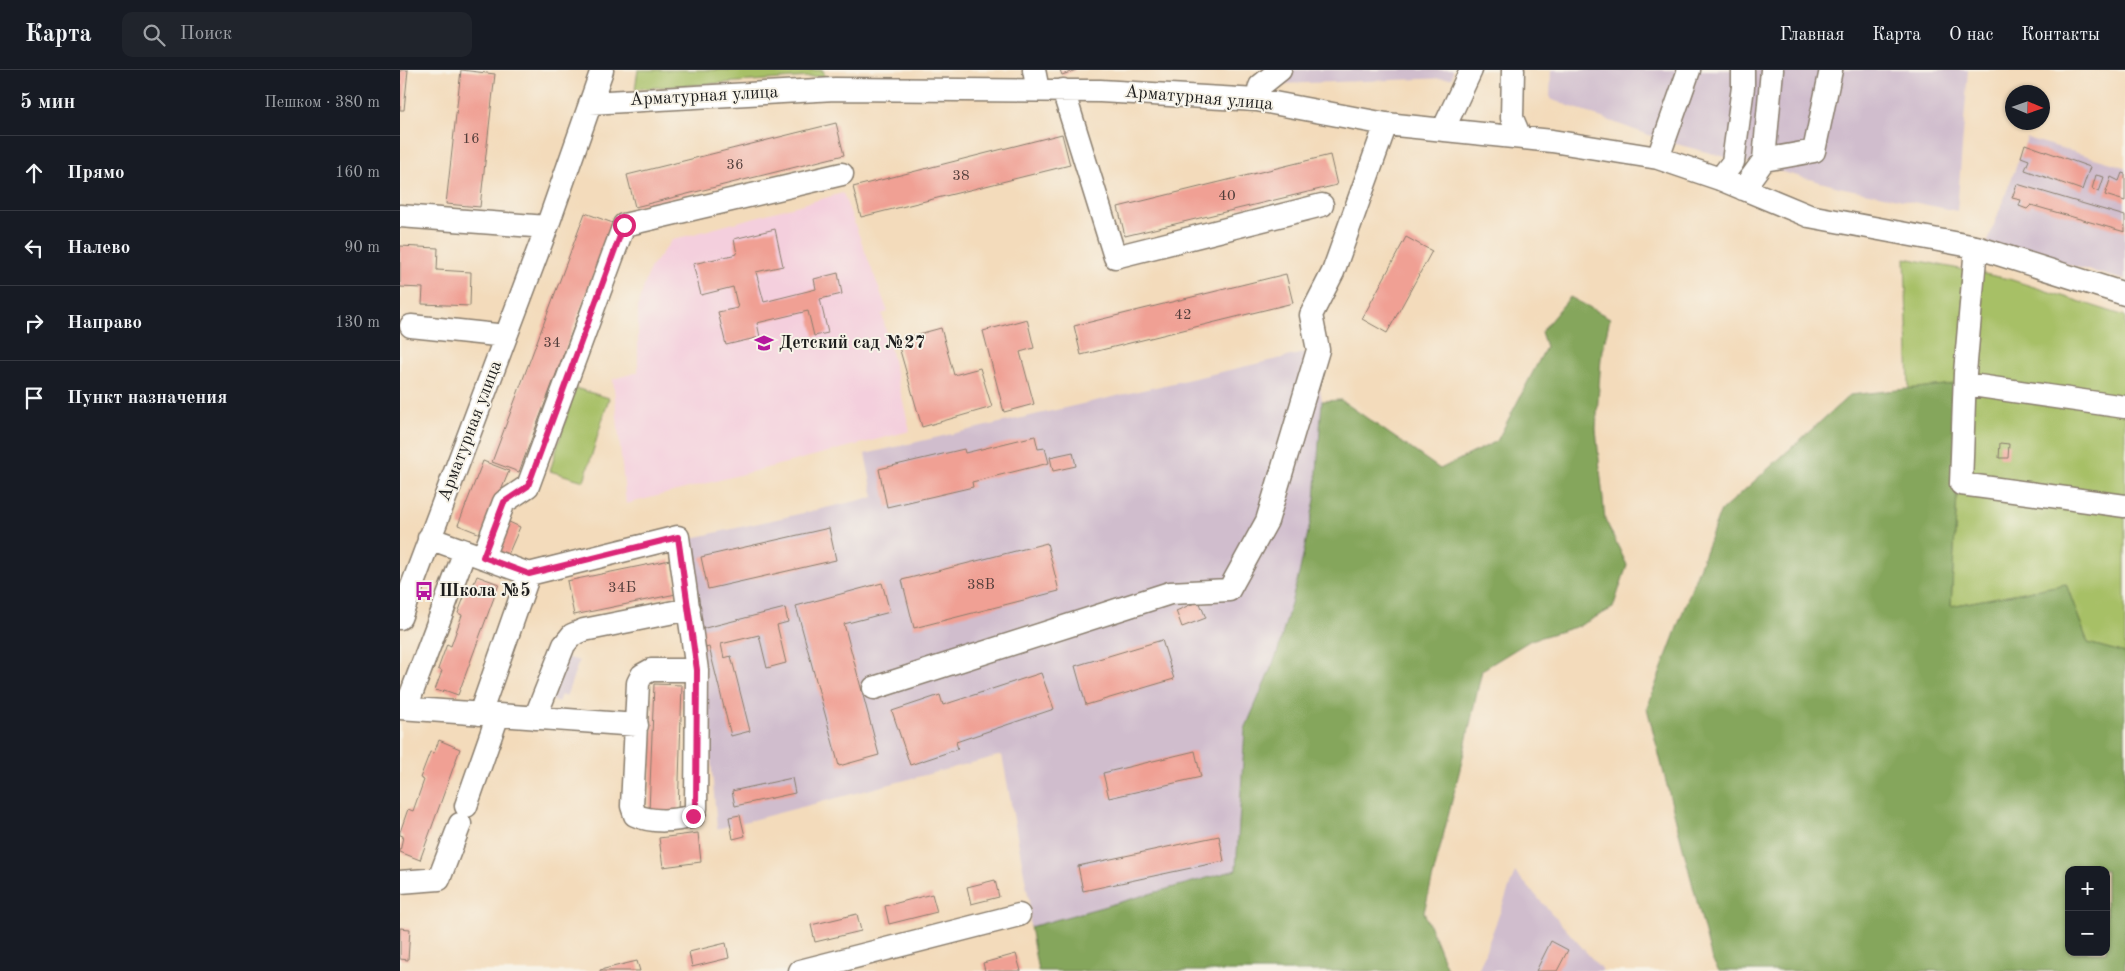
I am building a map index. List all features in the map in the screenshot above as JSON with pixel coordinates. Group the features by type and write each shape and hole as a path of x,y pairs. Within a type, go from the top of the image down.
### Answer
{"street":[{"name":"Арматурная улица","path":"400,618 547,227 602,70"},
{"path":"1249,70 1257,100"},
{"path":"1257,100 1260,86 1280,70"},
{"path":"1443,130 1471,70"},
{"path":"1513,70 1512,118 1520,137"},
{"path":"1658,158 1689,70"},
{"path":"1720,179 1733,162 1743,87 1743,70"},
{"path":"1743,189 1764,160 1772,70"},
{"path":"1764,160 1814,151 1831,70"},
{"name":"Арматурная улица","path":"590,103 833,80 1036,80 1063,90 1257,100 1386,124 1520,137 1658,158 1720,179 1809,216 1976,247 2125,294"},
{"path":"1063,90 1115,258 1322,205"},
{"path":"874,688 1170,593 1229,590 1267,521 1318,350 1311,315 1333,272 1386,124"},
{"path":"637,725 403,708 474,554 504,502 528,486 624,225 842,174"},
{"path":"400,216 547,227"},
{"path":"1976,247 1965,384 1961,484 2125,506"},
{"path":"411,326 506,336"},
{"path":"1965,384 2125,407"},
{"path":"429,538 529,574 678,537 697,670 696,808 693,816 682,819 644,820 636,815 632,806 638,683 642,675 651,670 697,670"},
{"path":"400,882 439,879 463,815 489,714 529,574"},
{"path":"535,718 564,645 572,634 689,609"},
{"path":"800,971 1018,915"}],"shaded area":[{"path":"1274,70 1453,70 1452,78 1277,84"},
{"path":"1551,70 1968,70 1957,211 1839,187 1665,141 1550,99"},
{"path":"2027,138 2125,167 2125,280 1987,243"},
{"name":"Детский сад №27","path":"843,193 888,312 882,314 910,431 626,504 613,379 638,372 638,305 650,268 672,240"},
{"path":"1308,352 1322,401 1315,500 1299,574 1277,654 1245,729 1236,870 1030,927 1029,900 1002,755 717,829 692,538 874,497 865,454"},
{"path":"566,657 579,661 566,697 561,695 558,702 551,700"},
{"path":"1515,872 1603,971 1478,971"}],"green space":[{"path":"638,70 823,70 825,76 635,89"},
{"path":"1905,258 2009,279 2125,316 2125,653 2088,643 2066,584 1951,606 1963,383 1909,389"},
{"path":"1570,297 1610,318 1601,358 1596,429 1605,519 1627,565 1613,608 1579,626 1531,640 1482,670 1462,761 1424,912 1448,971 1038,971 1030,927 1236,870 1245,729 1277,654 1299,574 1315,500 1322,401 1341,400 1440,469 1497,441 1546,347 1541,332"},
{"path":"1963,383 1951,606 2066,584 2088,643 2125,653 2125,971 1719,971 1712,960 1647,708 1720,512 1850,395"},
{"path":"575,388 609,398 584,481 550,471"}],"building":[{"path":"400,70 408,70 404,110 400,110"},
{"path":"461,70 495,74 480,207 446,204"},
{"path":"1060,70 1076,70 1062,75"},
{"path":"836,123 844,155 635,207 627,175"},
{"path":"1062,134 1070,165 861,217 853,187"},
{"path":"2025,144 2090,167 2082,190 2025,170 2029,160 2021,157"},
{"path":"1330,155 1337,185 1125,236 1118,207"},
{"path":"2122,173 2125,174 2125,201 2105,195 2111,177 2119,181"},
{"path":"2096,175 2104,177 2099,192 2092,189"},
{"path":"2017,184 2125,216 2125,232 2031,205 2027,209 2019,206 2021,200 2012,198"},
{"path":"585,213 613,223 519,472 492,462"},
{"path":"775,229 783,266 756,272 764,302 816,289 814,279 838,273 842,294 820,299 828,333 814,336 808,311 757,323 760,337 726,345 718,312 738,308 733,287 701,295 693,264 737,254 734,239"},
{"path":"1406,237 1432,251 1387,333 1362,319"},
{"path":"400,246 438,248 437,270 471,272 470,306 422,304 423,288 400,287"},
{"path":"1286,274 1293,303 1081,355 1074,326"},
{"path":"1027,319 1034,348 1020,352 1034,404 1004,412 983,331"},
{"path":"941,328 954,375 980,368 992,407 922,427 897,340"},
{"path":"1035,436 1038,449 1045,448 1049,463 972,482 973,487 887,507 879,469 964,449 965,453"},
{"path":"2000,443 2009,444 2008,458 1999,458"},
{"path":"1073,452 1076,466 1053,471 1050,457"},
{"path":"483,461 509,471 483,535 458,525"},
{"path":"507,521 520,527 507,557 494,551"},
{"path":"829,528 836,560 708,589 701,557"},
{"path":"1047,543 1059,591 914,628 902,580"},
{"path":"670,560 676,594 574,615 567,581"},
{"path":"477,576 499,584 458,695 444,690 442,692 435,690 442,671 438,669 447,644 451,646 462,615 458,613 468,587 472,588"},
{"path":"882,583 890,612 844,624 879,755 839,766 796,606"},
{"path":"1199,601 1206,618 1182,627 1176,611"},
{"path":"785,608 788,622 777,625 786,663 767,668 759,635 721,644 724,658 731,656 750,731 731,736 709,647 702,649 697,630"},
{"path":"1162,640 1174,679 1086,705 1075,666"},
{"path":"1041,673 1054,709 956,742 958,749 910,765 892,711 940,695 943,705"},
{"path":"654,684 682,685 678,813 649,812"},
{"path":"439,740 460,749 420,860 400,852 403,836 400,835 400,832 408,809 413,811 424,780 420,778 430,752 434,753"},
{"path":"1195,751 1201,777 1109,798 1103,773"},
{"path":"792,778 795,793 735,806 732,791"},
{"path":"740,815 745,836 733,839 729,817"},
{"path":"698,833 701,862 663,867 659,838"},
{"path":"1219,836 1224,861 1083,891 1078,866"},
{"path":"995,880 999,897 971,904 967,887"},
{"path":"932,894 937,912 889,924 885,906"},
{"path":"857,914 861,931 815,942 811,925"},
{"path":"400,928 410,929 408,960 400,959"},
{"path":"1551,941 1568,950 1557,971 1536,971"},
{"path":"726,943 729,958 692,967 689,952"},
{"path":"1016,954 1021,971 985,971 983,963"},
{"path":"637,961 640,971 600,971 600,970"}],"place":[{"name":"Детский сад №27","path":"764,343"},
{"name":"Школа №5","path":"424,591"}],"route":[{"path":"624,225 528,486 504,502 483,557 529,574 678,537 697,670 696,808 693,816"}]}
